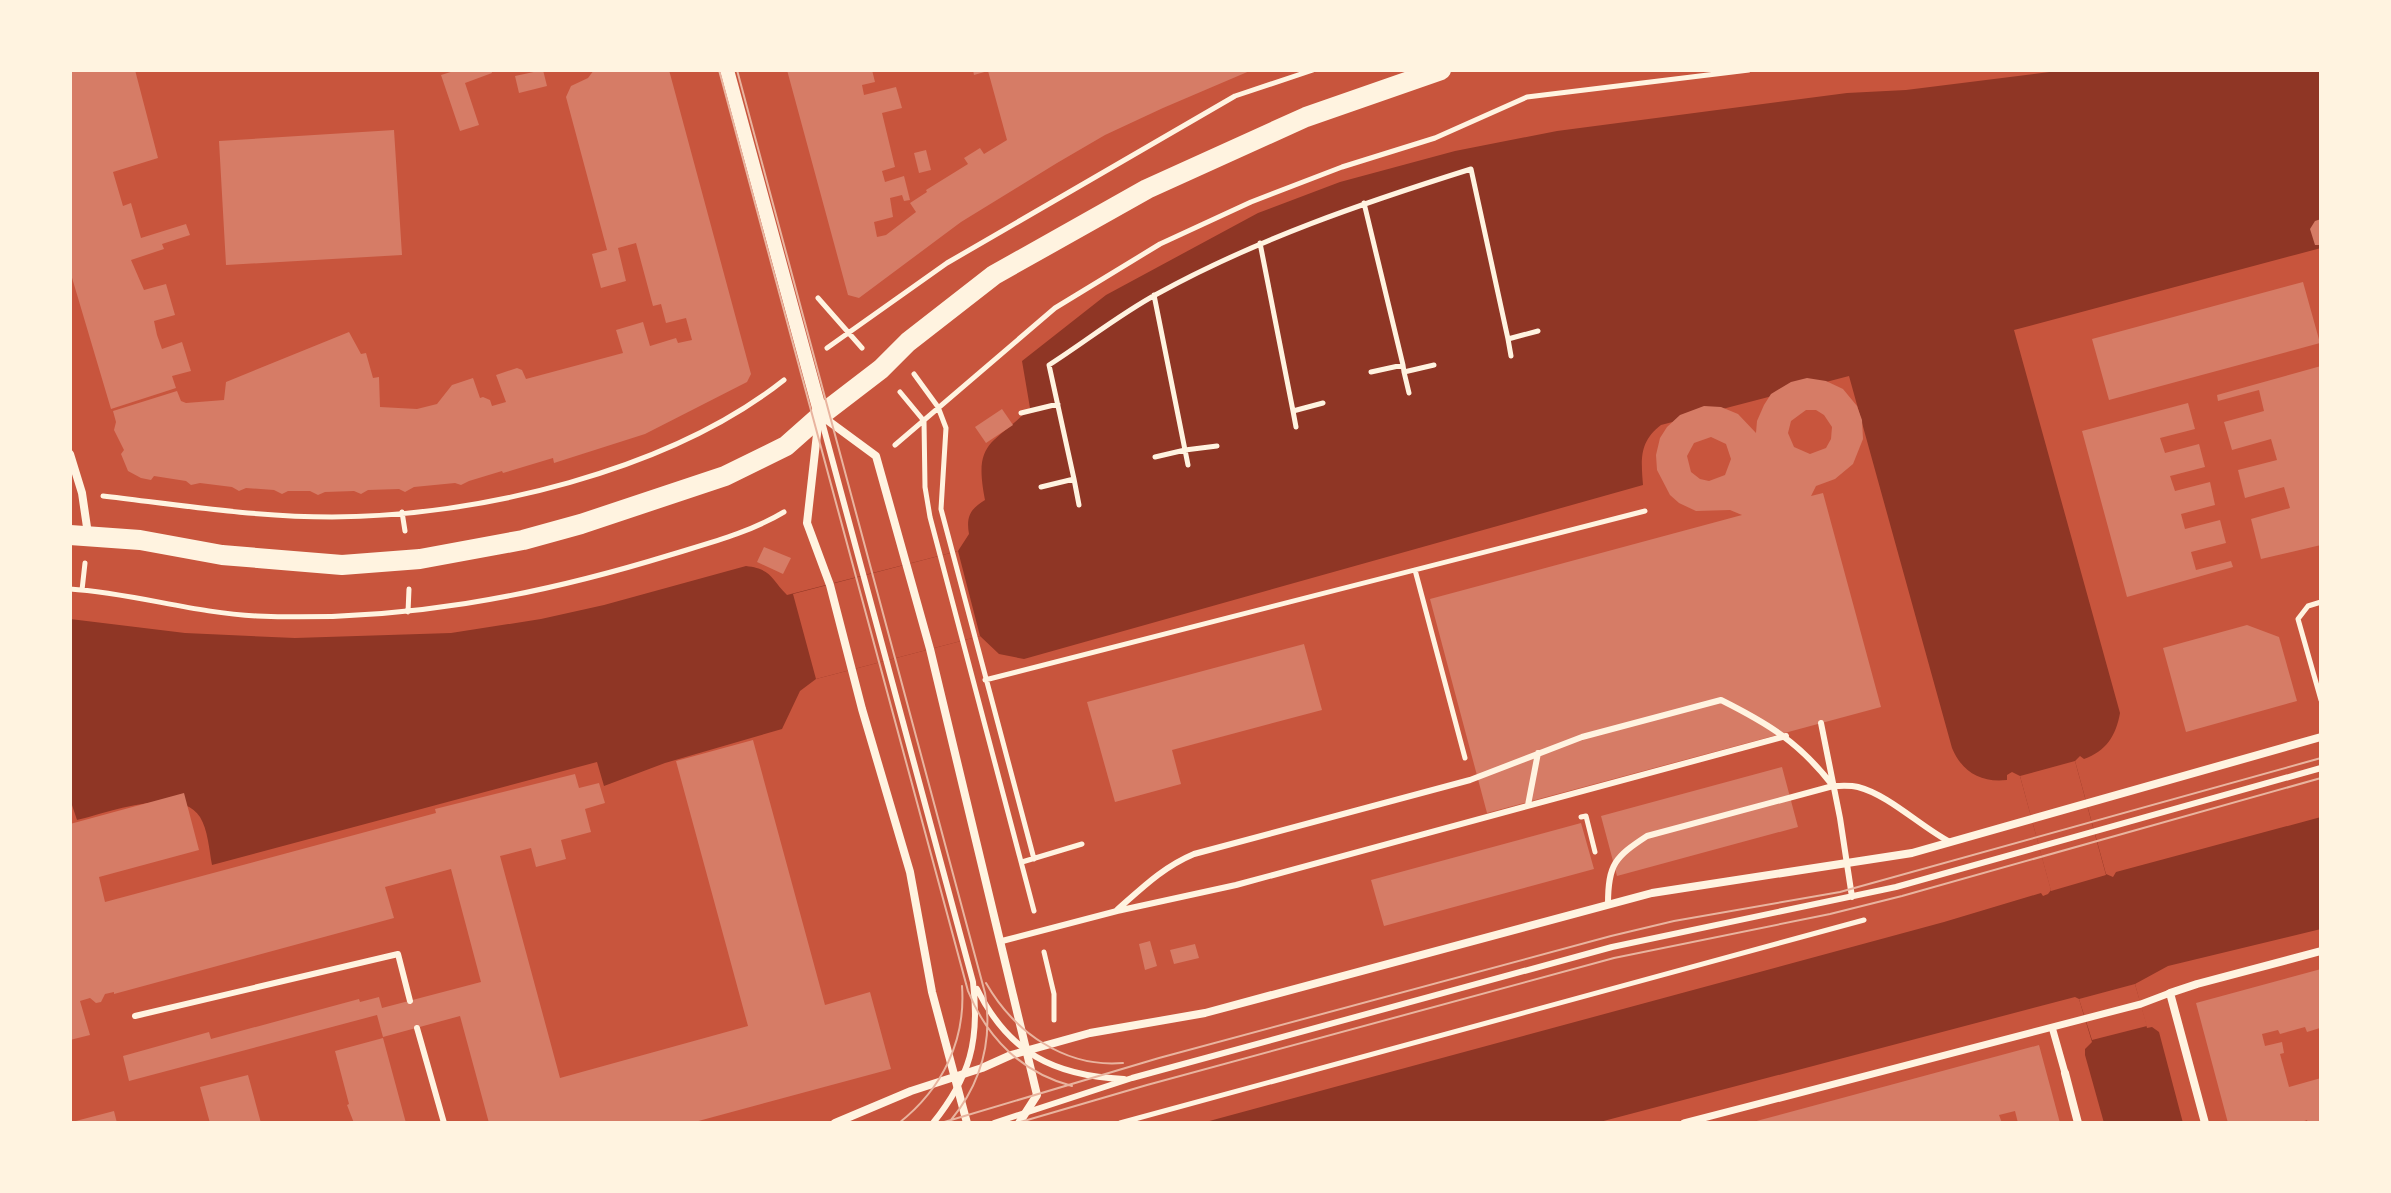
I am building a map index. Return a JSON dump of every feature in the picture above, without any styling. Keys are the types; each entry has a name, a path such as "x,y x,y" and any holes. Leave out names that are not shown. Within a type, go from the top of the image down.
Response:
{"main road":[{"path":"79,535 140,540 222,555 342,565 420,559 476,550 581,524 725,476 786,446 859,387 908,342 994,275 1133,197 1306,117 1441,70"}],"street":[{"path":"727,70 821,415 807,523 830,585 910,872 932,992 967,1123"},
{"path":"821,415 876,456 907,564 1002,941 1037,1095 1019,1123"},
{"path":"70,454 82,493 79,535"},
{"path":"835,1123 911,1091 1090,1033 1205,1013 1652,893 1890,858 2321,737"},
{"path":"1684,1123 2141,1004 2197,984 2321,951"},
{"path":"2170,993 2205,1123"},
{"path":"2052,1027 2078,1123"}],"lane":[{"path":"821,415 973,982 975,1038 966,1073 933,1123"},
{"path":"1117,911 1158,874 1194,854 1470,780 1582,737 1721,700 1770,724 1786,736 1802,749 1833,786"},
{"path":"1821,723 1852,897"},
{"path":"1002,941 1117,911 1196,895 1786,736"},
{"path":"1528,805 1538,753"},
{"path":"994,1123 1132,1078 1612,947 1852,897 2321,768"},
{"path":"1608,904 1610,876 1621,853 1647,836 1833,786 1857,786 1878,796 1950,842"},
{"path":"135,1016 398,954 410,1001"},
{"path":"973,982 1001,1029 1025,1052 1048,1065 1096,1078 1132,1078"},
{"path":"417,1028 444,1123"}],"path":[{"path":"876,456 904,439 1055,308 1160,244 1251,202 1342,167 1435,138 1527,97 1749,70"},
{"path":"1079,505 1049,365 1154,295 1260,243 1364,203 1471,169 1511,356"},
{"path":"1364,203 1409,393"},
{"path":"1260,243 1296,427"},
{"path":"1154,295 1188,465"},
{"path":"1508,339 1538,331"},
{"path":"82,493 264,515 334,517 443,508 504,498 578,480 692,436 756,402 807,363"},
{"path":"1371,372 1403,365"},
{"path":"1404,372 1434,365"},
{"path":"1293,411 1323,403"},
{"path":"1021,413 1058,404"},
{"path":"938,407 946,428 941,509 1034,859"},
{"path":"1155,457 1217,446"},
{"path":"1041,487 1074,479"},
{"path":"985,680 1645,511"},
{"path":"940,555 1054,994 1054,1043"},
{"path":"1415,570 1470,780"},
{"path":"2321,602 2308,606 2298,619 2321,700"},
{"path":"1572,819 1586,816 1608,904"},
{"path":"1022,862 1082,844"},
{"path":"1120,1123 1876,917"}],"shaded area":[{"path":"2065,70 2321,70 2321,248 2014,330 2120,713 2113,736 2104,747 2092,756 2084,759 2080,756 2075,761 2106,874 2113,877 2116,872 2321,817 2321,929 2168,966 2135,984 2147,1028 2152,1027 2159,1032 2183,1123 2104,1123 2085,1055 2085,1049 2092,1042 2079,999 2075,997 1596,1123 1202,1123 2041,893 2043,896 2048,894 2051,890 2020,776 2012,772 2007,775 2007,780 1981,778 1961,764 1952,748 1849,376 1661,425 1645,445 1643,485 1024,659 999,654 980,636 816,679 800,691 782,729 665,763 604,786 597,762 212,865 203,822 190,808 177,803 142,804 77,820 70,799 70,619 185,633 295,638 451,633 541,619 604,605 746,566 766,572 787,595 958,551 969,534 970,514 985,500 982,480 984,454 996,438 1030,408 1022,361 1106,295 1258,213 1340,182 1455,151 1557,131 1847,93 1906,90"}],"pier":[{"path":"958,551 980,636 816,679 793,594"},
{"path":"2075,761 2106,875 2051,891 2020,776"},
{"path":"2135,984 2147,1026 2092,1040 2079,999"}],"building":[{"path":"70,70 135,70 158,158 113,172 123,206 131,203 141,238 186,224 190,235 162,244 164,249 131,260 144,290 166,284 175,315 154,321 157,335 162,349 182,342 191,371 172,376 176,388 111,409 70,271"},
{"path":"457,70 491,70 492,73 465,83 479,125 460,131 441,75"},
{"path":"543,70 547,86 519,93 515,76"},
{"path":"594,70 669,70 751,374 747,382 645,434 554,463 553,458 461,485 414,487 405,492 399,489 368,490 361,494 354,491 318,495 310,491 288,491 282,494 274,490 246,488 239,491 232,487 200,483 191,485 186,481 154,476 151,480 128,471 121,454 124,450 114,430 116,422 113,411 177,391 181,401 186,403 224,400 226,382 349,332 361,354 366,353 373,378 379,377 380,407 417,409 437,404 452,385 473,378 480,398 490,400 492,406 506,402 496,375 517,368 522,370 526,379 623,353 616,330 643,322 650,346 676,338 678,343 692,340 686,318 666,323 661,304 653,306 636,243 618,248 626,281 601,288 592,254 607,250 566,97 571,86 588,78"},
{"path":"787,70 872,70 875,82 862,85 864,95 896,87 902,108 882,113 895,167 882,171 885,182 904,176 910,200 904,201 902,195 890,198 893,217 874,222 877,237 886,235 916,212 910,203 968,164 964,158 980,148 984,154 1007,140 988,71 974,75 973,70 1252,70 1105,135 961,222 859,298 848,295"},
{"path":"394,130 402,255 226,265 219,141"},
{"path":"926,150 931,170 919,173 914,153"},
{"path":"2321,219 2321,245 2315,245 2310,229 2315,221"},
{"path":"2303,282 2320,343 2109,400 2092,339"},
{"path":"2321,366 2321,545 2261,559 2251,519 2290,508 2284,487 2245,498 2238,470 2277,460 2271,439 2232,450 2224,422 2264,411 2259,390 2218,401 2217,395"},
{"path":"1807,378 1826,381 1843,389 1857,406 1862,420 1863,439 1853,464 1835,479 1816,486 1811,496 1823,493 1881,707 1487,813 1430,599 1742,515 1730,510 1696,511 1670,495 1657,470 1660,438 1680,415 1704,406 1721,407 1738,414 1756,433 1757,421 1771,394 1791,382","holes":["1806,410 1816,410 1824,415 1832,427 1826,448 1810,454 1794,447 1788,433 1791,421","1711,437 1726,444 1731,459 1725,475 1709,481 1691,472 1687,456 1694,443"]},
{"path":"2188,403 2195,429 2160,438 2165,453 2199,444 2205,467 2170,476 2175,491 2210,482 2215,505 2181,514 2185,529 2220,520 2226,543 2191,552 2196,570 2231,561 2233,567 2127,597 2082,431"},
{"path":"1002,409 1013,425 986,443 975,427"},
{"path":"764,547 791,558 783,574 757,562"},
{"path":"2247,625 2279,637 2297,701 2186,732 2163,648"},
{"path":"1304,644 1322,710 1172,750 1181,784 1115,802 1087,702"},
{"path":"753,740 825,1005 870,992 891,1069 691,1123 489,1123 460,1016 383,1037 377,1015 129,1081 123,1056 209,1032 211,1039 359,999 360,1002 379,997 382,1008 481,982 451,869 385,887 394,918 105,994 101,1002 96,1003 90,998 80,1001 90,1035 70,1040 70,824 184,793 199,850 99,877 105,902 436,813 435,809 575,774 579,788 599,783 605,803 585,809 591,832 561,840 566,859 536,867 531,848 500,856 560,1078 748,1026 676,761"},
{"path":"1782,767 1798,827 1617,876 1601,816"},
{"path":"1581,823 1594,869 1384,926 1371,880"},
{"path":"1150,941 1157,966 1145,970 1139,944"},
{"path":"1195,944 1199,958 1174,964 1170,950"},
{"path":"2321,969 2320,1028 2307,1032 2305,1027 2280,1034 2278,1030 2262,1034 2265,1046 2282,1042 2284,1053 2280,1054 2289,1087 2321,1078 2321,1123 2308,1123 2307,1120 2299,1123 2228,1123 2196,1003"},
{"path":"383,1038 406,1123 354,1123 335,1051"},
{"path":"2039,1045 2060,1123 2018,1123 2015,1111 1999,1115 2002,1123 1749,1123"},
{"path":"248,1075 261,1123 210,1123 200,1087"},
{"path":"114,1111 117,1123 72,1123 72,1122"}],"tram line":[{"path":"719,70 968,991 985,1024 1008,1051 1037,1072 1072,1086"},
{"path":"737,70 985,993 987,1028 983,1060 971,1091 951,1120"},
{"path":"941,1123 1159,1058 1611,936 1674,921 1840,892 2321,758"},
{"path":"1017,1123 1614,958 1830,914 1902,896 2321,778"},
{"path":"986,983 1011,1017 1043,1043 1081,1060 1123,1063"},
{"path":"899,1123 928,1095 948,1062 960,1026 962,986"}]}
